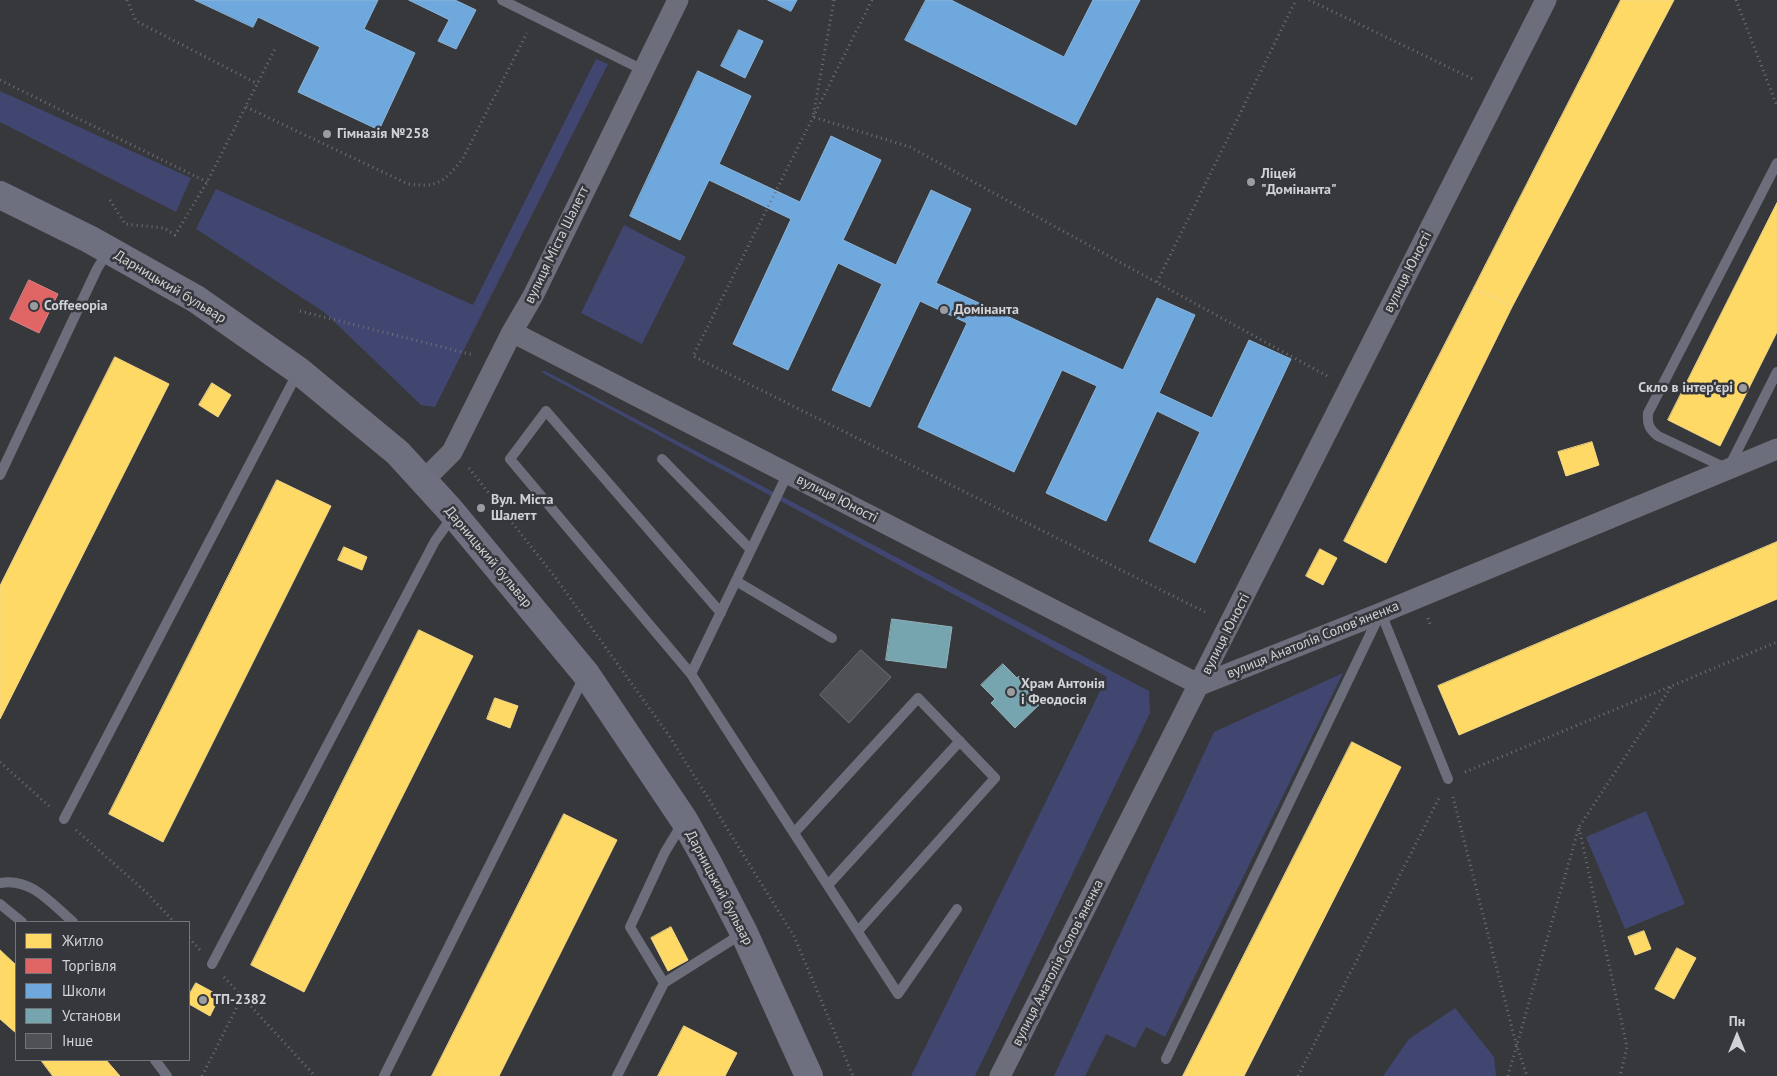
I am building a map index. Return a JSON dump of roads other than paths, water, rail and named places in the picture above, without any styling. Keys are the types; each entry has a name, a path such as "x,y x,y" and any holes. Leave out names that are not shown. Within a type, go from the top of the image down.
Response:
{"street":[{"name":"вулиця Міста Шалетт","path":"423,481 452,452 512,332 533,296 678,0"},
{"name":"вулиця Юності","path":"512,332 1200,685 1546,0"},
{"name":"Дарницький бульвар","path":"0,195 89,239 196,299 299,371 398,453 454,516 586,674 684,820 744,933 809,1076"},
{"name":"вулиця Анатолія Соловʼяненка","path":"1000,1076 1200,685 1381,613 1777,449"}],"lane":[{"path":"502,0 643,70"},
{"path":"1777,163 1648,413 1647,422 1650,430 1658,436 1728,469 1777,372"},
{"path":"0,475 97,269 108,251"},
{"path":"64,819 299,371"},
{"path":"721,613 546,411 510,459 692,674 898,994 957,909"},
{"path":"662,459 751,550"},
{"path":"692,674 788,474"},
{"path":"212,964 435,541 454,516"},
{"path":"736,581 832,638"},
{"path":"1381,613 1448,779"},
{"path":"1166,1059 1381,613"},
{"path":"384,1076 586,674"},
{"path":"794,833 918,698 995,778 858,931"},
{"path":"828,885 960,741"},
{"path":"664,983 630,927 665,852 684,820"},
{"path":"0,884 15,882 35,889 71,921"},
{"path":"0,904 21,921"},
{"path":"617,1076 664,983 744,933"},
{"path":"157,1061 167,1076"}],"place":[{"name":"Гімназія №258","path":"327,134"},
{"name":"Ліцей \"Домінанта\"","path":"1251,182"},
{"name":"Coffeeopia","path":"34,306"},
{"name":"Домінанта","path":"944,310"},
{"name":"Скло в інтер'єрі","path":"1743,388"},
{"name":"Вул. Міста Шалетт","path":"481,508"},
{"name":"Храм Антонія і Феодосія","path":"1011,692"},
{"name":"ТП-2382","path":"203,1000"}]}
